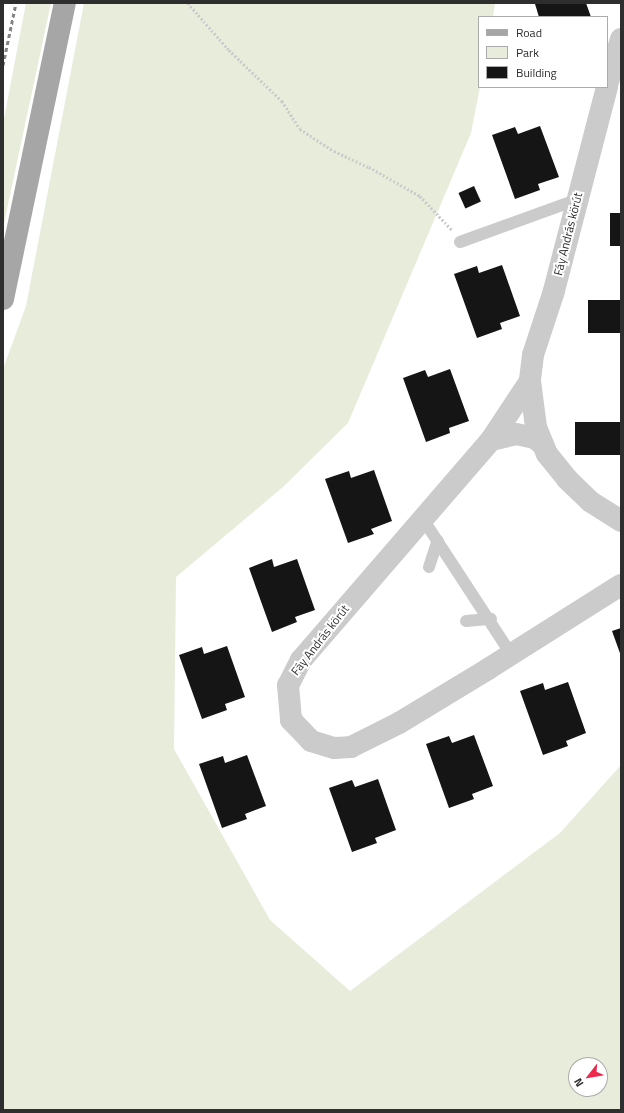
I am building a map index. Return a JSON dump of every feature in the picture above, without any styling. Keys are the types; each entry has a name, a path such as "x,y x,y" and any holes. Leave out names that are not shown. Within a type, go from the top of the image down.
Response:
{"main road":[{"path":"3,299 65,3"}],"street":[{"name":"Fáy András körút","path":"608,83 621,39"},
{"name":"Fáy András körút","path":"606,88 576,200 554,291 533,355 530,381 536,428 543,445 567,479 590,502 621,521"},
{"name":"Fáy András körút","path":"530,381 492,440 301,660 288,685 291,720 311,741 334,748 351,747 399,723 621,585"},
{"path":"492,440 516,434 535,438 543,445"}],"lane":[{"path":"460,242 576,200"},
{"path":"424,519 490,619 511,654"},
{"path":"430,567 438,540"},
{"path":"466,621 490,619"}],"path":[{"path":"188,3 229,50 282,101 300,128 334,151 369,167 420,196 442,218 460,242"}],"green space":[{"path":"26,3 51,3 3,228 3,124"},
{"path":"84,3 495,3 493,16 478,16 478,88 480,88 471,133 348,423 283,487 176,577 174,749 270,920 350,991 560,833 621,765 621,1110 3,1110 3,369 26,306"}],"building":[{"path":"586,3 591,16 539,16 535,4"},
{"path":"540,126 559,177 538,184 540,190 515,199 492,135 515,127 518,134"},
{"path":"474,186 481,202 465,208 458,193"},
{"path":"610,213 621,213 621,246 610,246"},
{"path":"502,265 520,316 500,323 502,329 477,338 454,274 477,266 479,273"},
{"path":"588,300 621,300 621,333 588,333"},
{"path":"450,369 469,421 449,428 450,433 426,442 403,378 425,370 428,377"},
{"path":"575,422 621,422 621,455 575,455"},
{"path":"374,470 392,521 371,529 374,534 348,543 325,479 349,471 351,478"},
{"path":"272,559 274,567 297,559 315,610 295,617 297,622 272,632 249,568"},
{"path":"621,628 621,656 612,631"},
{"path":"227,646 245,697 225,704 227,710 202,719 179,655 202,647 204,654"},
{"path":"568,682 586,733 566,741 568,746 543,755 520,691 543,683 545,690"},
{"path":"474,735 493,786 472,794 474,799 449,808 426,744 449,736 452,743"},
{"path":"247,755 266,806 245,814 247,819 222,828 199,764 223,756 225,763"},
{"path":"378,779 396,830 375,838 377,843 352,852 329,788 352,780 355,787"}],"railway":[{"path":"3,65 16,3"}]}
